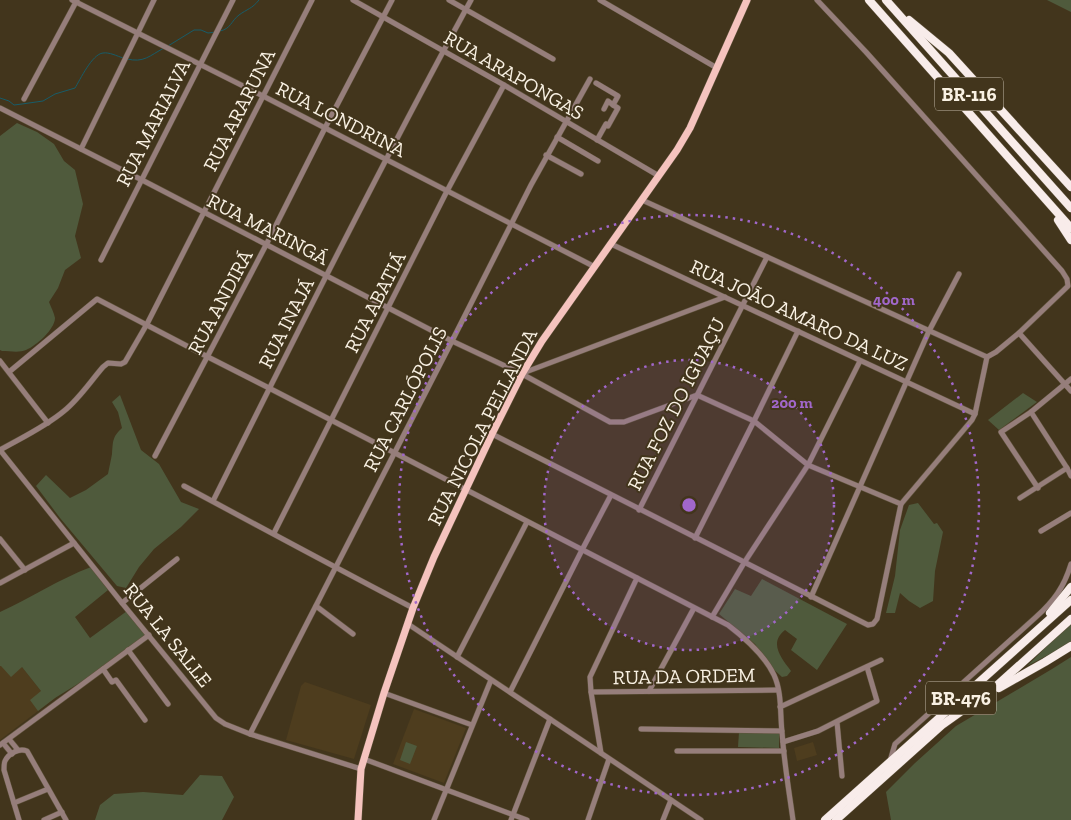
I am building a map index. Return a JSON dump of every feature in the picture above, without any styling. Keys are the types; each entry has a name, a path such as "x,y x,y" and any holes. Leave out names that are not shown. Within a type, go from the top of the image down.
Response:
{"highway":[{"name":"BR-116","path":"869,0 1071,228"},
{"name":"BR-116","path":"887,1 1071,208"},
{"path":"887,1 949,53 1071,187"},
{"path":"1047,201 1071,240"},
{"path":"1036,632 1071,588"},
{"name":"BR-476","path":"825,820 1071,600"},
{"path":"976,701 1003,680 1071,619"},
{"path":"976,701 1071,646"},
{"name":"BR-476","path":"836,820 942,724 976,701"}],"main road":[{"name":"RUA NICOLA PELLANDA","path":"358,820 361,769 413,608 434,557 492,434 522,374 546,335 685,138 747,0"}],"street":[{"path":"81,149 154,0"},
{"name":"RUA MARIALVA","path":"101,260 233,0"},
{"name":"RUA ARARUNA","path":"48,423 64,412 108,363 121,364 126,362 312,0"},
{"name":"RUA ARAPONGAS","path":"353,0 504,85 659,176"},
{"name":"RUA ANDIRÁ","path":"156,456 266,245 324,128 392,0"},
{"path":"449,0 553,59"},
{"name":"RUA INAJÁ","path":"213,501 386,159 470,0"},
{"path":"600,0 718,68"},
{"path":"492,434 810,597 868,625 873,624 877,620 901,504 975,414 987,357 1019,333 1068,286 1067,279 1062,271 817,0"},
{"path":"24,99 76,1"},
{"name":"RUA LONDRINA","path":"76,1 595,267"},
{"name":"RUA CARLÓPOLIS","path":"250,734 510,224 546,155 590,79"},
{"path":"596,83 618,96 614,104"},
{"name":"RUA ABATIÁ","path":"274,533 447,191 504,85"},
{"path":"597,140 606,124 608,126 618,108 608,101 604,109"},
{"name":"RUA MARINGÁ","path":"0,108 452,341 522,374 610,422 624,422 698,395"},
{"path":"557,137 598,161"},
{"path":"546,155 581,174"},
{"path":"642,200 987,357"},
{"name":"RUA JOÃO AMARO DA LUZ","path":"611,244 975,414"},
{"name":"RUA FOZ DO IGUAÇU","path":"639,510 767,258"},
{"path":"810,597 929,331 959,274"},
{"path":"522,374 725,297"},
{"path":"9,372 97,299 728,625 744,637 770,667 775,677 793,820"},
{"path":"695,538 798,331"},
{"path":"1019,333 1071,391"},
{"path":"0,361 48,423 0,450"},
{"path":"712,617 744,563 808,465 860,361"},
{"path":"1038,488 1001,432 1031,412 1071,379"},
{"path":"698,395 754,421 808,465 901,504"},
{"path":"1031,412 1071,476"},
{"name":"RUA LA SALLE","path":"0,450 216,718 225,724 250,734 361,769"},
{"path":"1020,498 1067,468"},
{"path":"184,486 413,608"},
{"path":"510,692 611,496"},
{"path":"1040,531 1071,513"},
{"path":"457,657 527,522"},
{"path":"0,539 25,570"},
{"path":"0,583 74,542"},
{"path":"122,603 177,559"},
{"path":"890,763 895,744 1053,600 1066,581 1071,564"},
{"path":"601,753 590,677 636,578"},
{"path":"316,606 353,634"},
{"path":"649,691 694,608"},
{"path":"408,624 701,820"},
{"path":"12,754 2,744 149,635"},
{"path":"128,650 168,704"},
{"path":"780,707 881,660"},
{"path":"783,742 818,732 877,701 867,667"},
{"path":"103,669 112,682 116,680 144,720"},
{"path":"434,820 491,680"},
{"name":"RUA DA ORDEM","path":"591,692 778,690"},
{"path":"384,693 472,725"},
{"path":"512,817 550,719"},
{"path":"837,722 842,776"},
{"path":"641,729 782,731"},
{"path":"9,739 18,750"},
{"path":"19,820 4,770 5,761 12,754 22,749 27,751 66,820"},
{"path":"677,751 784,751"},
{"path":"364,758 446,789 512,817 527,820"},
{"path":"588,820 610,759"},
{"path":"14,803 48,789"},
{"path":"664,820 671,800"},
{"path":"44,820 62,812"}],"shaded area":[{"path":"0,666 22,667 41,691 55,698 0,740"},
{"path":"305,682 371,705 354,759 286,740 301,686"},
{"path":"414,709 466,728 444,783 393,764"},
{"path":"813,742 817,755 797,761 794,748"}],"green space":[{"path":"1047,0 1071,0 1071,12"},
{"path":"17,123 37,132 54,144 64,161 75,170 83,204 75,236 81,258 65,270 58,288 49,302 55,316 52,327 35,345 23,351 14,352 0,350 0,136"},
{"path":"1023,393 1037,402 999,430 988,420"},
{"path":"120,395 141,450 159,464 181,502 199,509 154,549 139,567 126,588 117,586 36,486 46,475 70,498 86,490 108,474 114,440 116,434 122,428 118,412 112,402"},
{"path":"918,503 934,524 937,523 943,532 935,571 933,601 920,608 900,593 895,613 886,613 895,576 900,530 909,505"},
{"path":"91,567 108,590 75,617 90,638 127,611 145,635 38,711 30,700 41,691 22,667 11,677 0,666 0,612"},
{"path":"762,579 847,624 817,670 791,650 797,639 785,630 780,635 777,646 778,651 791,671 787,676 782,677 771,667 755,644 719,614 735,589 751,596"},
{"path":"1071,624 1071,641 1027,666 1053,640"},
{"path":"1071,657 1071,820 891,820 886,792 915,763 956,726"},
{"path":"739,732 779,733 779,748 738,747"},
{"path":"406,742 417,746 410,764 400,760"},
{"path":"200,775 222,776 234,797 222,820 95,820 100,805 114,794 143,792 183,795"}],"waterway":[{"path":"220,31 259,0"},
{"path":"168,46 194,30 208,33 216,32"},
{"path":"127,59 142,59 164,48"},
{"path":"0,98 14,105 43,101 55,94 75,88 91,62 99,54 108,53 123,58"}]}
